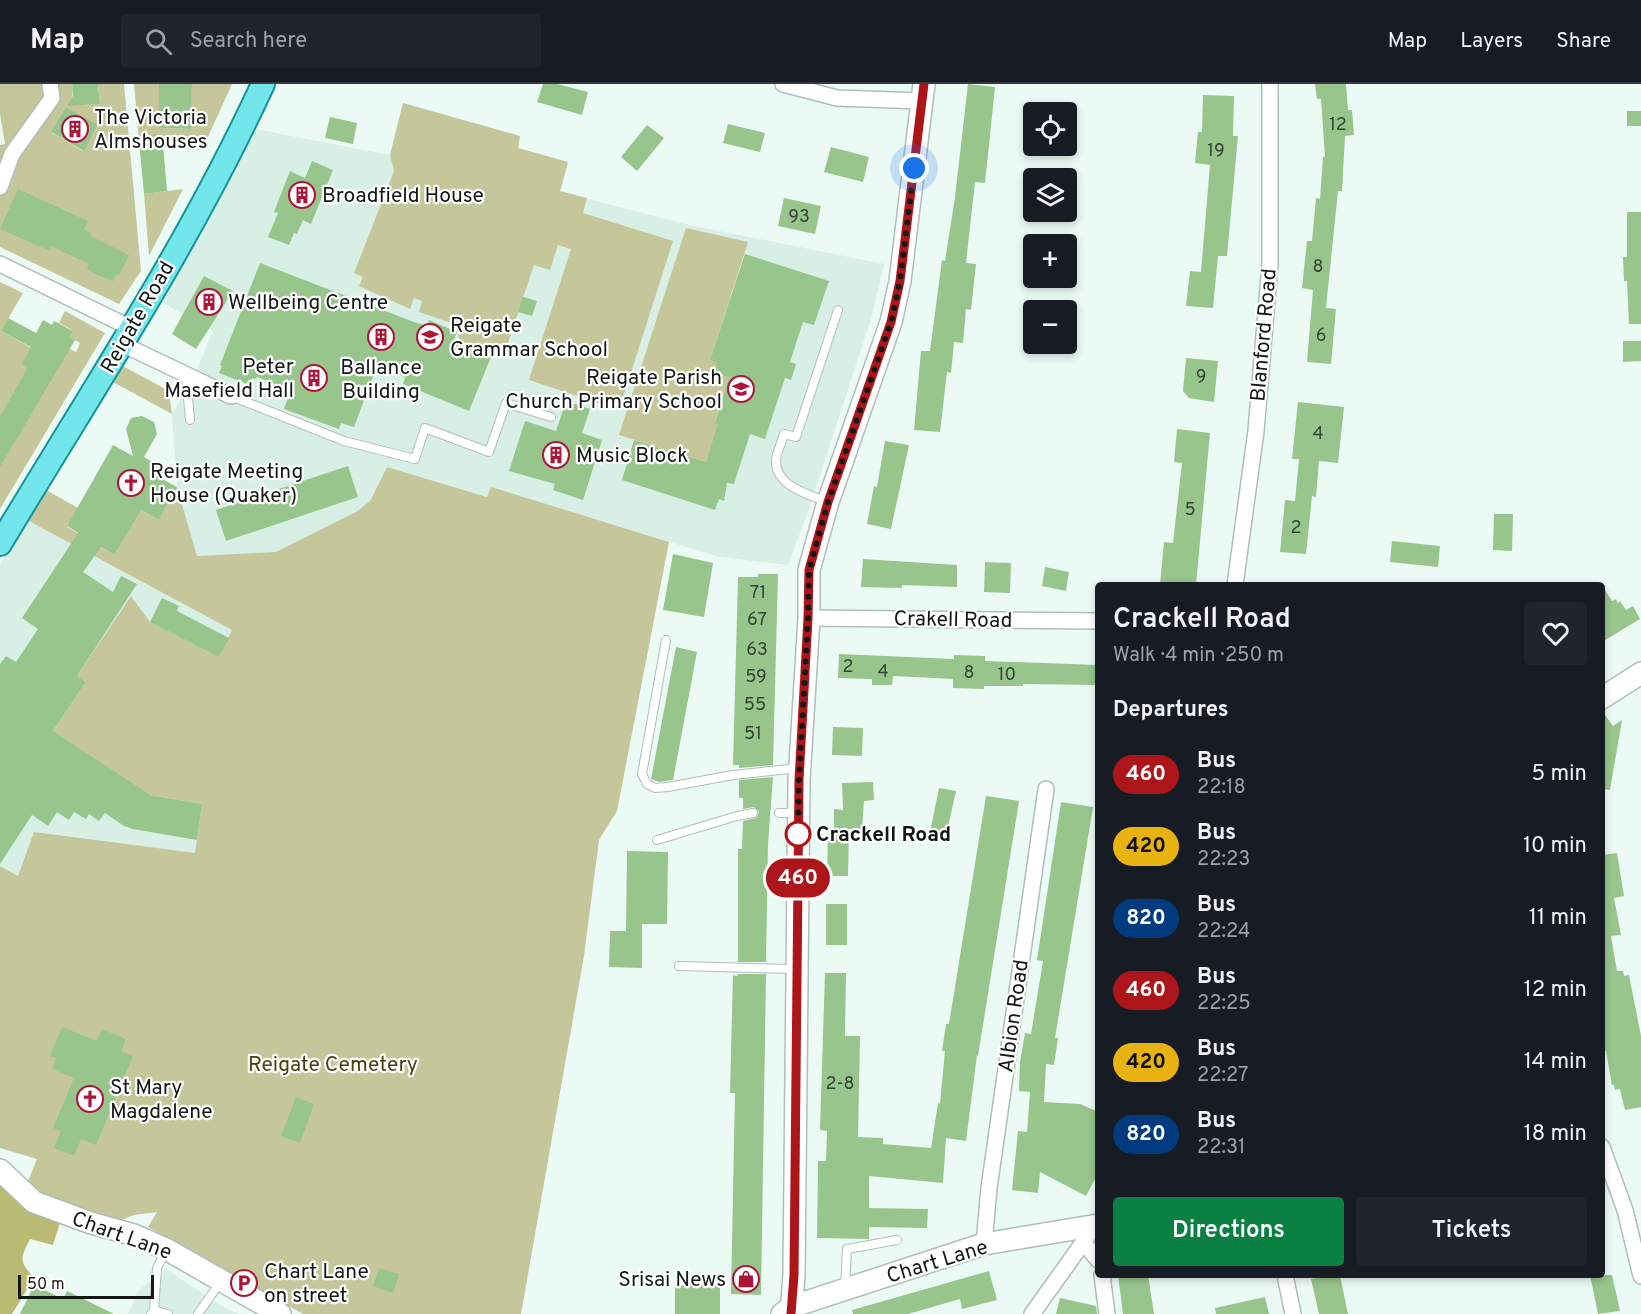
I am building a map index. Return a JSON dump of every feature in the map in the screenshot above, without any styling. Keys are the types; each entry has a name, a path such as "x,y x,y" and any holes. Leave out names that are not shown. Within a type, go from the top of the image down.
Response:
{"main road":[{"name":"Reigate Road","path":"0,544 127,336 208,191 263,84"},
{"path":"788,1312 794,1275 797,969 788,813 800,768 809,570 828,502 891,322 900,281 923,92"},
{"path":"1605,696 1641,673"},
{"name":"Chart Lane","path":"0,1170 34,1202 91,1223 134,1235 166,1249 280,1314"},
{"name":"Chart Lane","path":"788,1312 845,1290 984,1244 1093,1228"}],"street":[{"path":"0,187 12,154 52,98 50,84"},
{"path":"783,84 837,98 923,92"},
{"name":"Blanford Road","path":"1235,582 1256,431 1270,264 1270,84"},
{"path":"0,264 127,336 186,375 231,396"},
{"name":"Crakell Road","path":"808,618 1095,621"},
{"name":"Albion Road","path":"984,1244 989,1188 1046,789"},
{"path":"1605,1155 1639,1254 1641,1276"},
{"path":"1032,1314 1093,1228"},
{"path":"1102,1278 1107,1314"},
{"path":"1286,1278 1293,1314"}],"lane":[{"path":"828,502 800,491 781,478 776,462 784,434 795,437 838,310"},
{"path":"186,375 190,420"},
{"path":"231,396 344,441 415,459 425,429 489,452 506,403 551,417"},
{"path":"666,639 642,774 647,784 655,788 668,787 733,775 800,768"},
{"path":"657,840 753,813"},
{"path":"680,966 797,969"},
{"path":"845,1290 847,1249 897,1240"},
{"path":"166,1249 157,1268 153,1312 168,1314"},
{"path":"198,1314 222,1280"}],"shaded area":[{"name":"Reigate Grammar School","path":"403,103 520,136 518,148 568,162 561,192 685,224 884,264 871,319 808,512 788,565 720,557 491,487 488,497 387,467 370,501 356,512 276,552 197,556 177,487 172,414 193,379 213,331 163,303 250,128 390,155"},
{"path":"27,520 245,637 231,859 0,946 0,565"},
{"path":"0,1179 61,1219 53,1245 30,1239 24,1251 23,1260 34,1278 12,1314 0,1314"},
{"path":"166,1269 220,1305 239,1314 128,1314 138,1291"}],"green space":[{"path":"0,84 72,84 73,105 100,104 98,84 124,84 141,271 119,304 0,247 0,145 5,144 0,114","holes":["66,107 98,126 83,151 52,133"]},
{"path":"134,84 159,84 159,128 190,129 192,84 232,84 202,150 163,148 145,135 145,140 139,141"},
{"path":"403,103 520,136 518,148 568,162 560,191 587,198 583,213 673,241 619,410 529,380 571,249 558,245 550,270 534,265 506,349 495,346 491,357 461,345 458,335 460,326 419,312 422,301 414,298 410,309 359,286 363,277 354,273 394,171 390,155"},
{"path":"183,189 149,256 144,194"},
{"path":"686,228 748,242 710,360 717,363 729,377 715,422 734,429 711,448 706,462 619,435"},
{"path":"0,282 23,293 1,331 37,351 68,348 76,352 80,343 69,337 72,330 59,323 65,311 105,333 0,509"},
{"path":"121,365 169,391 172,414 111,381"},
{"name":"Reigate Cemetery","path":"387,467 487,497 491,487 669,542 617,811 599,840 584,956 521,1314 303,1314 148,1227 157,1212 134,1215 114,1223 63,1209 26,1186 37,1159 0,1148 0,866 18,876 34,832 195,853 202,804 150,795 36,757 86,682 77,676 131,596 150,622 219,657 232,630 27,520 46,490 78,508 67,527 114,555 124,501 159,520 177,487 197,556 276,552 356,512 370,501"}],"building":[{"name":"The Victoria Almshouses","path":"72,84 98,84 100,104 67,106 73,96"},
{"path":"159,84 192,84 191,129 159,128"},
{"path":"543,84 557,84 588,92 582,115 537,102"},
{"path":"968,84 995,87 985,183 975,182 966,263 976,264 971,310 966,309 963,343 954,342 951,373 947,372 940,432 914,430 921,351 930,351 942,260 945,261 955,197"},
{"path":"1315,84 1346,84 1348,110 1352,110 1354,135 1345,136 1342,191 1338,191 1326,308 1336,309 1331,364 1307,362 1313,290 1302,288 1307,241 1312,241 1316,198 1320,199 1323,157 1325,157 1321,99 1317,99"},
{"path":"1203,95 1234,96 1233,136 1238,136 1227,256 1218,256 1213,308 1186,306 1190,271 1201,272 1210,165 1195,163 1198,132 1202,132"},
{"name":"The Victoria Almshouses","path":"66,107 98,125 84,151 51,132"},
{"path":"1627,111 1641,111 1641,126 1627,126"},
{"path":"330,117 357,123 353,144 325,138"},
{"path":"728,124 765,133 760,152 723,143"},
{"path":"647,125 664,138 637,171 621,157"},
{"path":"162,134 167,191 144,194 139,141 145,140 145,135"},
{"path":"831,147 869,157 863,182 824,172"},
{"name":"Broadfield House","path":"312,161 333,170 311,224 303,220 289,245 268,237 278,213 274,212 290,171 305,178"},
{"path":"18,189 88,221 84,230 91,233 90,236 129,255 119,276 116,274 113,281 100,276 87,269 89,264 51,246 50,251 0,229"},
{"path":"784,198 821,206 815,234 778,226"},
{"path":"1627,212 1641,212 1641,324 1629,324 1627,281 1624,281 1623,257 1627,257"},
{"path":"745,254 829,281 814,325 803,322 790,362 796,364 791,380 785,378 765,439 750,434 734,484 727,483 724,501 719,499 715,510 622,480 634,440 706,462 729,377 714,372 717,363 710,360"},
{"path":"260,263 414,322 427,326 429,320 457,332 453,342 491,357 469,411 403,384 405,377 377,366 354,427 341,423 339,429 284,409 291,390 257,377 253,378 250,385 219,373 222,366 220,365"},
{"name":"Wellbeing Centre","path":"204,276 233,291 196,349 172,334"},
{"path":"523,297 537,301 532,316 518,312"},
{"path":"8,318 36,333 43,320 52,325 54,321 73,331 69,337 75,340 0,467 0,417 28,367 22,364 31,347 1,331"},
{"path":"1623,341 1641,341 1641,361 1623,362"},
{"path":"1186,358 1218,361 1214,402 1189,398 1183,391"},
{"name":"Music Block","path":"566,401 590,409 582,433 602,440 583,500 553,490 555,484 509,471 525,421 556,431"},
{"path":"1298,402 1344,407 1338,463 1319,461 1316,497 1312,496 1306,554 1280,552 1285,500 1295,501 1299,459 1292,459"},
{"path":"142,416 154,422 157,434 144,457 166,470 162,479 177,487 159,520 141,510 114,555 101,547 83,572 113,592 121,576 137,584 77,676 86,682 53,731 150,795 202,804 197,840 133,829 124,826 105,813 99,821 89,814 86,819 74,812 69,820 57,812 48,826 32,815 0,864 0,664 6,656 16,662 38,629 22,618 78,533 67,526 113,445 133,456 126,429 131,418"},
{"path":"1177,429 1210,433 1196,582 1160,582 1164,542 1173,543 1182,463 1174,462"},
{"path":"885,441 909,445 891,529 867,524 874,486 877,487"},
{"path":"348,466 358,497 226,541 216,510"},
{"path":"1494,514 1513,514 1512,551 1493,550"},
{"path":"1392,541 1440,546 1438,567 1390,562"},
{"path":"673,554 713,563 704,617 663,610"},
{"path":"863,559 957,565 957,587 902,585 902,588 861,587"},
{"path":"985,562 1011,563 1010,593 984,592"},
{"path":"1045,567 1069,572 1066,591 1042,586"},
{"path":"758,574 778,574 773,765 739,768 739,765 733,765 738,577 758,577"},
{"path":"1605,590 1612,601 1616,599 1618,603 1620,601 1626,610 1633,606 1640,619 1605,640"},
{"path":"162,598 179,606 177,611 229,638 219,657 150,622"},
{"path":"676,647 697,652 673,780 659,782 651,779"},
{"path":"839,654 954,659 954,655 985,656 985,661 1095,665 1095,685 1023,684 1023,686 984,686 984,689 953,688 953,679 893,676 892,685 872,685 872,679 838,678"},
{"path":"1605,715 1613,726 1622,720 1610,790 1605,789"},
{"path":"833,727 863,728 862,756 832,755"},
{"path":"773,777 768,844 766,962 738,962 738,849 742,849 743,821 756,818 759,812 754,807 743,809 743,798 739,798 739,780"},
{"path":"873,782 874,800 864,801 862,829 849,829 848,876 827,876 828,834 834,834 834,809 843,810 842,783"},
{"path":"939,788 956,791 946,836 930,832"},
{"path":"986,796 1019,801 977,1055 966,1141 946,1138 943,1183 869,1176 869,1208 928,1209 927,1228 869,1227 869,1239 817,1238 818,1161 826,1161 827,1131 820,1130 825,973 846,973 845,1036 860,1036 858,1137 883,1138 883,1144 931,1148 938,1103 940,1104 945,1051 942,1051 946,1024 949,1024"},
{"path":"1061,802 1093,807 1055,1038 1058,1038 1054,1065 1046,1064 1044,1102 1080,1104 1095,1111 1095,1179 1086,1196 1040,1172 1038,1193 1012,1190 1018,1131 1027,1132 1030,1092 1019,1091 1020,1062 1025,1033 1031,1034 1043,961 1037,960"},
{"path":"627,851 668,852 667,924 642,924 642,968 609,967 610,931 626,931"},
{"path":"1617,853 1624,896 1614,898 1621,935 1611,936 1617,971 1623,971 1624,976 1629,975 1641,1036 1641,1107 1625,1110 1620,1089 1615,1090 1612,1085 1605,1051 1605,855"},
{"path":"826,904 847,904 847,945 826,945"},
{"path":"766,974 761,1295 731,1294 735,1093 730,1093 733,975"},
{"name":"St Mary Magdalene","path":"62,1027 97,1041 102,1029 126,1039 121,1051 133,1056 96,1145 81,1139 74,1156 54,1148 61,1131 53,1128 74,1078 52,1069 56,1058 50,1056"},
{"path":"296,1097 314,1104 300,1143 281,1136"},
{"path":"379,1268 399,1274 393,1293 373,1286"},
{"path":"989,1271 997,1300 962,1309 960,1299 908,1314 853,1314 852,1310"},
{"path":"1605,1275 1612,1275 1620,1311 1598,1314 1591,1278 1605,1278"},
{"path":"1118,1278 1148,1278 1154,1314 1123,1314"},
{"path":"1341,1278 1348,1314 1319,1314 1311,1279"},
{"path":"34,1285 63,1299 67,1291 114,1314 20,1314"},
{"path":"675,1285 720,1285 720,1314 675,1314"},
{"path":"1265,1297 1269,1314 1216,1314 1215,1308"},
{"path":"1060,1298 1096,1306 1097,1314 1056,1314"}],"bus line":[{"name":"460","path":"791,1314 794,1275 799,780 809,570 828,502 891,322 900,281 924,84"}],"place":[{"name":"The Victoria Almshouses","path":"75,129"},
{"name":"Broadfield House","path":"302,195"},
{"name":"Wellbeing Centre","path":"209,302"},
{"name":"Ballance Building","path":"381,337"},
{"name":"Reigate Grammar School","path":"430,337"},
{"name":"Peter Masefield Hall","path":"314,378"},
{"name":"Reigate Parish Church Primary School","path":"741,389"},
{"name":"Music Block","path":"556,455"},
{"name":"Reigate Meeting House (Quaker)","path":"131,483"},
{"name":"Crackell Road","path":"798,834"},
{"name":"St Mary Magdalene","path":"90,1099"},
{"name":"Srisai News","path":"746,1279"},
{"name":"Chart Lane on street","path":"244,1283"}],"route":[{"path":"798,834 809,570 828,502 891,322 900,281 914,168"}]}
